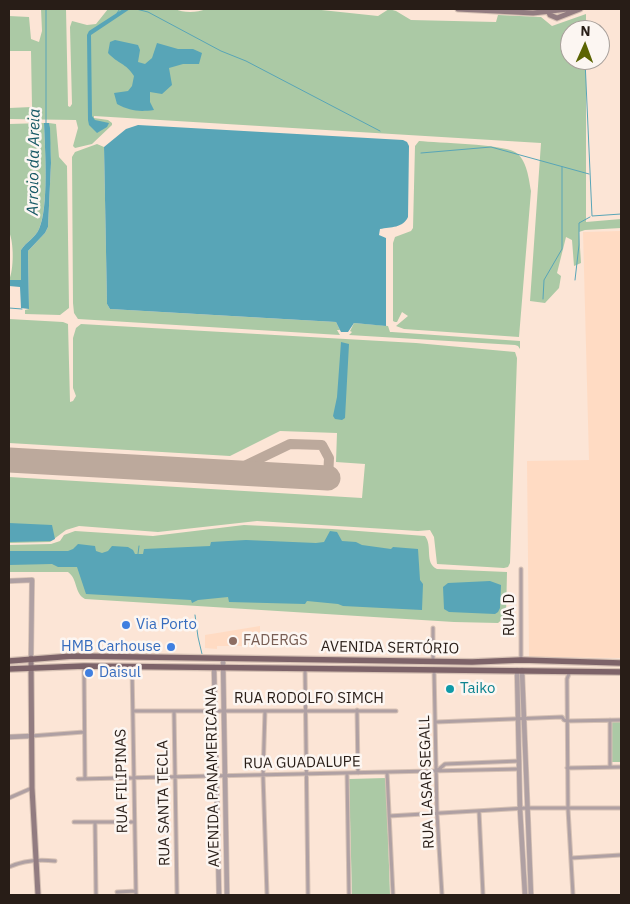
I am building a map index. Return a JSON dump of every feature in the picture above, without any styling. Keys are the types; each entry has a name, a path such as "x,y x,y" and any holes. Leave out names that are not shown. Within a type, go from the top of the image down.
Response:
{"main road":[{"path":"458,9 533,13 568,9"},
{"path":"548,10 556,18 580,9"},
{"name":"AVENIDA SERTÓRIO","path":"9,661 31,658 84,656 433,661 521,660 621,663"},
{"path":"31,658 32,788 38,895"},
{"path":"520,670 523,663 546,661"},
{"name":"AVENIDA SERTÓRIO","path":"9,669 132,666 621,672"}],"street":[{"name":"RUA D","path":"520,569 521,660"},
{"path":"9,580 32,580 31,658"},
{"path":"433,628 433,661"},
{"name":"AVENIDA PANAMERICANA","path":"223,659 227,895"},
{"path":"84,666 85,779"},
{"name":"RUA FILIPINAS","path":"132,666 136,893"},
{"name":"AVENIDA PANAMERICANA","path":"214,667 219,895"},
{"path":"305,668 308,895"},
{"name":"RUA LASAR SEGALL","path":"434,669 437,814 442,895"},
{"path":"520,670 531,895"},
{"path":"570,671 567,679 567,768 573,895"},
{"path":"357,710 358,773"},
{"name":"RUA RODOLFO SIMCH","path":"133,711 396,711"},
{"name":"RUA SANTA TECLA","path":"174,711 176,895"},
{"path":"265,711 263,775 267,895"},
{"path":"436,722 562,717 567,721 621,720"},
{"path":"521,718 519,769 525,895"},
{"path":"610,720 610,767"},
{"path":"9,737 84,732"},
{"path":"436,772 444,764 519,760"},
{"path":"476,763 477,770"},
{"path":"567,768 621,766"},
{"name":"RUA GUADALUPE","path":"78,779 519,769"},
{"path":"388,772 393,895"},
{"path":"347,773 350,895"},
{"path":"9,798 32,788"},
{"path":"520,789 526,789"},
{"path":"389,816 527,808 621,808"},
{"path":"479,811 483,895"},
{"path":"74,822 134,822"},
{"path":"95,822 96,895"},
{"path":"572,858 621,855"},
{"path":"9,867 36,859 55,861"},
{"path":"523,864 530,863"},
{"path":"115,894 136,893"}],"shaded area":[{"path":"621,231 621,658 529,657 527,461 589,460 583,232"},
{"name":"FADERGS","path":"260,626 260,646 217,646 217,649 205,648 205,635"}],"green space":[{"path":"41,9 66,9 68,106 70,107 72,104 70,27 72,21 87,25 96,24 108,9 175,9 190,12 206,9 312,9 378,16 389,9 411,20 496,22 498,15 541,17 552,26 560,23 560,70 586,70 586,222 621,219 621,228 579,232 581,263 574,266 572,240 566,237 557,273 561,276 559,288 545,303 530,301 541,143 94,116 94,118 108,120 112,125 92,144 75,148 73,146 78,128 76,120 9,119 9,108 32,107 31,51 9,51 9,16 29,17 31,39 39,42 42,31"},
{"path":"586,14 586,20 569,20"},
{"path":"44,123 46,177 42,219 37,232 21,250 21,280 9,280 13,256 9,232 9,124"},
{"path":"49,123 56,124 59,157 67,166 69,308 60,315 25,314 25,310 29,309 28,251 45,233 48,227 51,163"},
{"path":"419,141 508,149 519,155 522,160 527,170 531,191 519,337 404,329 396,326 408,316 402,312 397,322 393,321 393,243 395,237 411,231 413,228 415,146"},
{"path":"97,144 104,147 107,304 110,309 336,322 340,335 78,319 74,313 73,303 72,157 75,152"},
{"path":"9,319 63,322 68,324 70,402 76,396 73,388 73,338 76,328 81,324 416,343 515,352 517,358 510,563 508,567 504,568 437,564 434,537 430,530 418,531 257,521 158,532 79,526 66,530 50,542 9,543 9,477 362,498 365,464 336,462 337,433 280,431 230,456 9,443"},
{"path":"354,323 388,326 390,332 520,341 520,349 515,345 349,335 352,332 350,331"},
{"path":"244,525 425,536 431,563 437,569 507,572 506,616 498,623 454,622 85,599 79,593 73,578 68,572 9,572 9,545 51,544 60,541 64,535 75,531 153,536"},
{"path":"612,722 621,722 621,762 612,762"},
{"path":"386,778 390,895 352,895 349,779"}],"water":[{"path":"123,9 130,9 91,35 92,116 95,120 109,123 107,127 97,133 89,125 88,120 87,35 89,31"},
{"path":"115,40 138,45 140,50 138,62 145,64 152,58 157,43 178,49 193,49 202,53 199,64 183,64 169,68 172,85 162,94 150,92 150,102 154,110 135,110 117,104 114,93 128,91 132,86 134,76 128,68 108,53 110,42"},
{"path":"44,123 49,123 50,128 51,163 48,227 45,233 28,251 29,309 21,308 20,287 9,286 9,280 21,280 21,250 37,232 42,219 46,178"},
{"path":"138,125 403,140 407,142 409,146 408,217 400,225 380,229 379,235 386,238 386,326 354,323 348,332 341,332 336,322 110,309 107,304 104,147 126,129"},
{"path":"341,342 349,344 345,418 342,420 335,419 333,416 337,397"},
{"path":"9,523 52,525 55,539 51,541 9,542"},
{"path":"330,531 337,532 342,541 391,549 393,547 418,549 420,580 423,584 422,610 343,606 307,601 305,604 229,602 228,597 198,600 192,603 191,600 86,594 77,567 58,567 52,564 9,565 9,551 68,551 78,544 95,546 96,551 102,553 108,551 112,546 128,547 135,554 143,554 144,549 210,546 211,542 246,540 316,543 324,542"},
{"path":"490,581 501,585 500,608 495,614 449,612 444,609 443,587 448,583"}],"waterway":[{"name":"Arroio da Areia","path":"46,9 46,123"},
{"path":"117,13 120,9"},
{"path":"136,9 148,12 380,131"},
{"path":"585,70 592,216 621,214"},
{"path":"421,153 491,147 589,174"},
{"path":"543,299 544,280 562,249 562,167"},
{"path":"575,280 579,245 579,223 590,217"},
{"path":"9,308 22,309"},
{"path":"138,554 139,546"},
{"path":"195,615 202,654"}],"taxiway":[{"path":"187,470 227,472 236,470 290,444 322,445 329,458 328,478"}],"runway":[{"path":"9,460 328,478"}],"place":[{"name":"Via Porto","path":"126,625"},
{"name":"FADERGS","path":"233,641"},
{"name":"HMB Carhouse","path":"171,647"},
{"name":"Daisul","path":"89,673"},
{"name":"Taiko","path":"450,689"}]}
